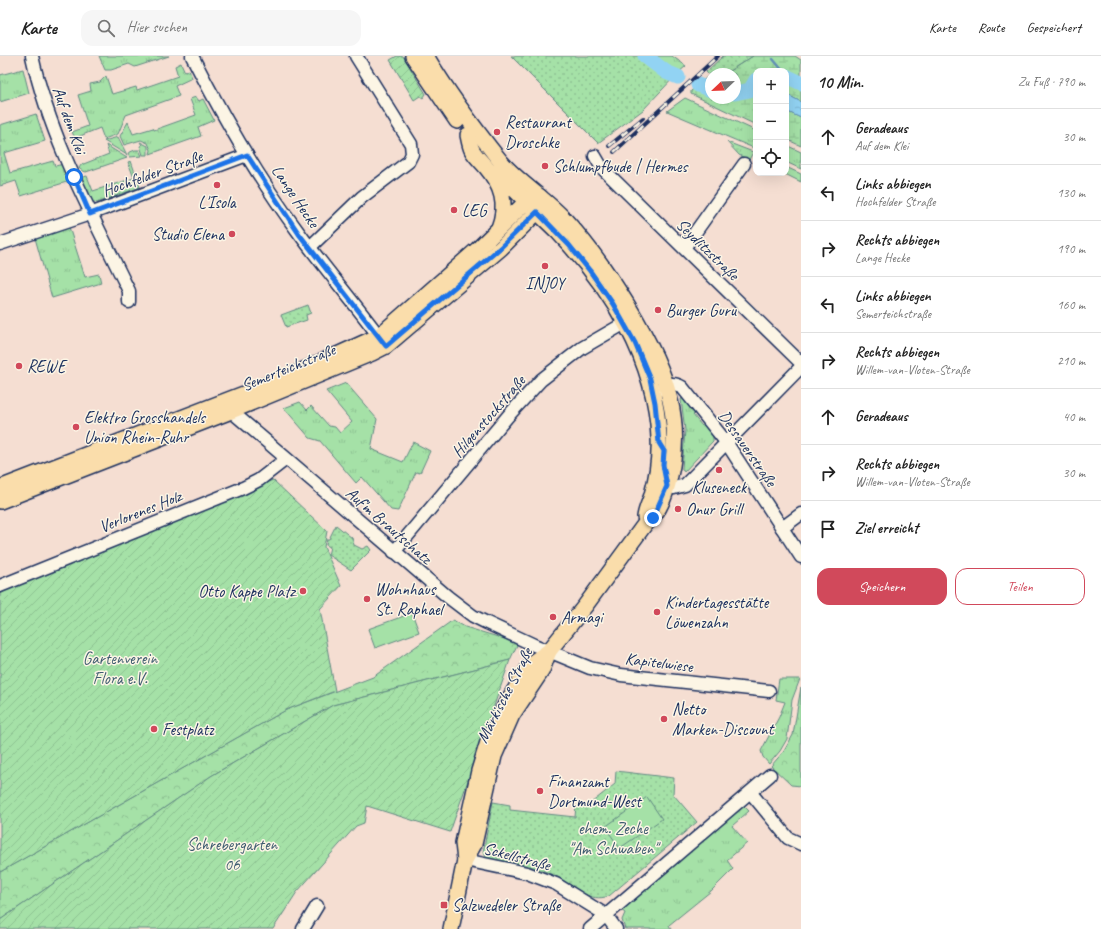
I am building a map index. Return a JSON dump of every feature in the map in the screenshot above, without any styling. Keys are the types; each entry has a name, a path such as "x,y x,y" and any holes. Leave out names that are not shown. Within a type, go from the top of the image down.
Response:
{"main road":[{"path":"412,56 468,135 499,174 533,199 541,203 537,212 582,259 624,323 643,360 654,394 659,443 656,479 645,513 645,524"},
{"path":"426,56 473,125 533,199"},
{"path":"468,135 472,149 497,180 501,188 504,208 503,219 499,229"},
{"name":"Semerteichstraße","path":"382,341 499,229 533,199"},
{"name":"Märkische Straße","path":"451,929 465,860 463,843 479,771 488,742 500,716 532,663 549,650 585,606 645,524 653,518 670,487 674,435 672,408 666,385 644,337 607,275 571,227 556,211 533,199"},
{"name":"Semerteichstraße","path":"0,501 228,406 361,358 500,248 537,212"},
{"name":"Semerteichstraße","path":"0,488 197,413 228,406"},
{"path":"659,443 664,451 663,465 670,487"}],"street":[{"name":"Auf dem Klei","path":"32,56 49,115 90,214 125,283 128,291 129,302"},
{"name":"Lange Hecke","path":"192,56 247,155 293,225 382,341"},
{"path":"310,247 372,189 408,162 412,154 410,144 356,56"},
{"name":"Hochfelder Straße","path":"0,244 90,214 247,155"},
{"name":"Seydlitzstraße","path":"595,156 602,168 664,231 684,248 801,363"},
{"path":"684,248 744,164"},
{"name":"Hilgenstockstraße","path":"394,552 508,416 541,380 582,348 624,323"},
{"path":"670,487 686,485 720,452 726,442 801,367"},
{"name":"Dessauerstraße","path":"666,385 675,383 682,387 726,442 801,557"},
{"path":"654,394 666,385"},
{"name":"Auf'm Brautschatz","path":"228,406 286,459 448,597 473,616 534,645 549,650"},
{"name":"Verlorenes Holz","path":"0,586 243,488 259,480 286,459"},
{"path":"782,528 801,514"},
{"name":"Kapitelwiese","path":"549,650 590,668 620,675 769,691"},
{"path":"590,929 770,776"},
{"path":"751,793 788,838 801,844"},
{"name":"Sckellstraße","path":"465,860 527,873 556,884 606,915 616,929"},
{"path":"303,929 317,906"}],"green space":[{"path":"99,56 169,56 135,67 129,64 111,70 105,70"},
{"path":"397,56 403,56 426,94 423,98 420,96 414,100 390,60"},
{"path":"511,56 644,56 678,73 643,110 598,143"},
{"path":"644,56 672,56 686,66 678,73"},
{"path":"723,56 753,56 734,68 710,68"},
{"path":"753,56 795,56 801,60 801,102 789,96 789,68 753,68 753,124 712,104 741,104 741,68 734,68"},
{"path":"181,63 185,72 189,70 192,78 175,86 179,96 126,115 118,134 104,139 100,128 75,138 72,132 88,126 78,95 91,91 90,84 100,82 106,76 112,94 136,87 137,90 178,76 175,66"},
{"path":"23,69 29,93 0,102 0,75"},
{"path":"705,79 705,101 691,94 691,91"},
{"path":"196,97 199,101 203,99 214,120 198,127 201,136 150,154 151,150 148,143 141,140 124,145 120,136 128,122 133,134 153,128 154,130 196,115 190,99"},
{"path":"685,98 753,130 753,148 667,111"},
{"path":"789,112 801,118 801,146 789,140"},
{"path":"36,114 45,141 4,153 10,173 53,161 55,166 64,164 70,181 21,196 16,181 0,186 0,125"},
{"path":"118,137 127,155 104,141"},
{"path":"140,142 148,146 148,155 143,155 140,146 142,145"},
{"path":"727,142 753,152 749,160 739,155"},
{"path":"106,145 127,158 86,172 79,168 81,165 109,154"},
{"path":"789,146 801,152 801,169 789,163"},
{"path":"139,150 142,156 130,157 128,153"},
{"path":"131,161 140,187 97,203 91,201 80,178 87,176 93,191 134,178 128,162"},
{"path":"789,168 801,174 801,182 789,176"},
{"path":"69,227 85,277 99,274 101,283 52,298 35,238"},
{"path":"308,305 311,313 306,315 307,320 286,327 281,315"},
{"path":"346,383 377,419 371,449 403,462 413,442 430,451 420,473 416,472 398,511 391,510 362,477 356,483 320,441 310,438 284,408 300,402 307,410 311,406 329,426 335,427 340,433 352,422 326,391"},
{"path":"683,398 695,413 693,415 702,426 705,424 713,436 713,441 684,472 682,469 685,430 681,399"},
{"name":"Gartenverein Flora e.V.","path":"273,480 327,531 324,547 341,586 320,609 335,691 286,710 0,872 0,589"},
{"path":"336,525 352,538 354,545 362,549 368,546 371,550 351,570 328,555 330,547 326,545 327,539 329,539"},
{"path":"412,613 419,632 375,648 368,629"},
{"path":"453,620 465,627 518,643 510,660 333,705 211,776 0,920 0,872 286,710 373,677"},
{"name":"Schrebergarten 06","path":"510,660 450,832 367,806 364,823 356,826 297,892 273,929 0,929 0,920 211,776 333,705"},
{"path":"779,679 800,679 792,700 787,739 780,751 769,764 763,757 761,751 779,717 785,702 776,700"},
{"path":"801,687 801,786 791,785 771,766 784,751 793,735"},
{"name":"ehem. Zeche \"Am Schwaben\"","path":"616,771 674,778 673,794 697,822 609,896 595,898 589,896 547,872 533,867 487,858 483,852 493,802 510,805 510,810 575,817 576,806 586,807 615,784"},
{"path":"647,797 662,819 620,848 605,827"},
{"path":"744,806 749,811 732,826 747,843 727,860 733,869 711,891 669,925 671,929 625,929 622,920 625,913 621,910"}],"water":[{"path":"789,96 801,102 801,118 789,112"}],"waterway":[{"path":"645,56 666,72 678,77"},
{"path":"773,59 780,68"},
{"path":"789,77 801,83"},
{"path":"698,85 705,88"},
{"path":"741,92 750,90 753,85"}],"railway":[{"path":"614,152 718,56"},
{"path":"609,146 643,118"}],"place":[{"name":"Restaurant Droschke","path":"497,132"},
{"name":"Schlumpfbude | Hermes","path":"545,166"},
{"name":"L'Isola","path":"217,185"},
{"name":"LEG","path":"454,210"},
{"name":"Studio Elena","path":"232,234"},
{"name":"INJOY","path":"545,266"},
{"name":"Burger Guru","path":"658,310"},
{"name":"REWE","path":"19,366"},
{"name":"Elektro Grosshandels Union Rhein-Ruhr","path":"76,427"},
{"name":"Kluseneck","path":"719,470"},
{"name":"Onur Grill","path":"678,509"},
{"name":"Otto Kappe Platz","path":"303,591"},
{"name":"Wohnhaus St. Raphael","path":"367,599"},
{"name":"Kindertagesstätte Löwenzahn","path":"657,612"},
{"name":"Armagi","path":"553,617"},
{"name":"Netto Marken-Discount","path":"664,719"},
{"name":"Festplatz","path":"154,729"},
{"name":"Finanzamt Dortmund-West","path":"540,791"},
{"name":"Salzwedeler Straße","path":"444,905"}],"route":[{"path":"74,177 90,214 247,155 299,234 386,346 500,248 537,212 582,259 613,304 643,360 654,394 659,443 662,445 664,451 663,465 667,486 663,499 653,518"}]}
